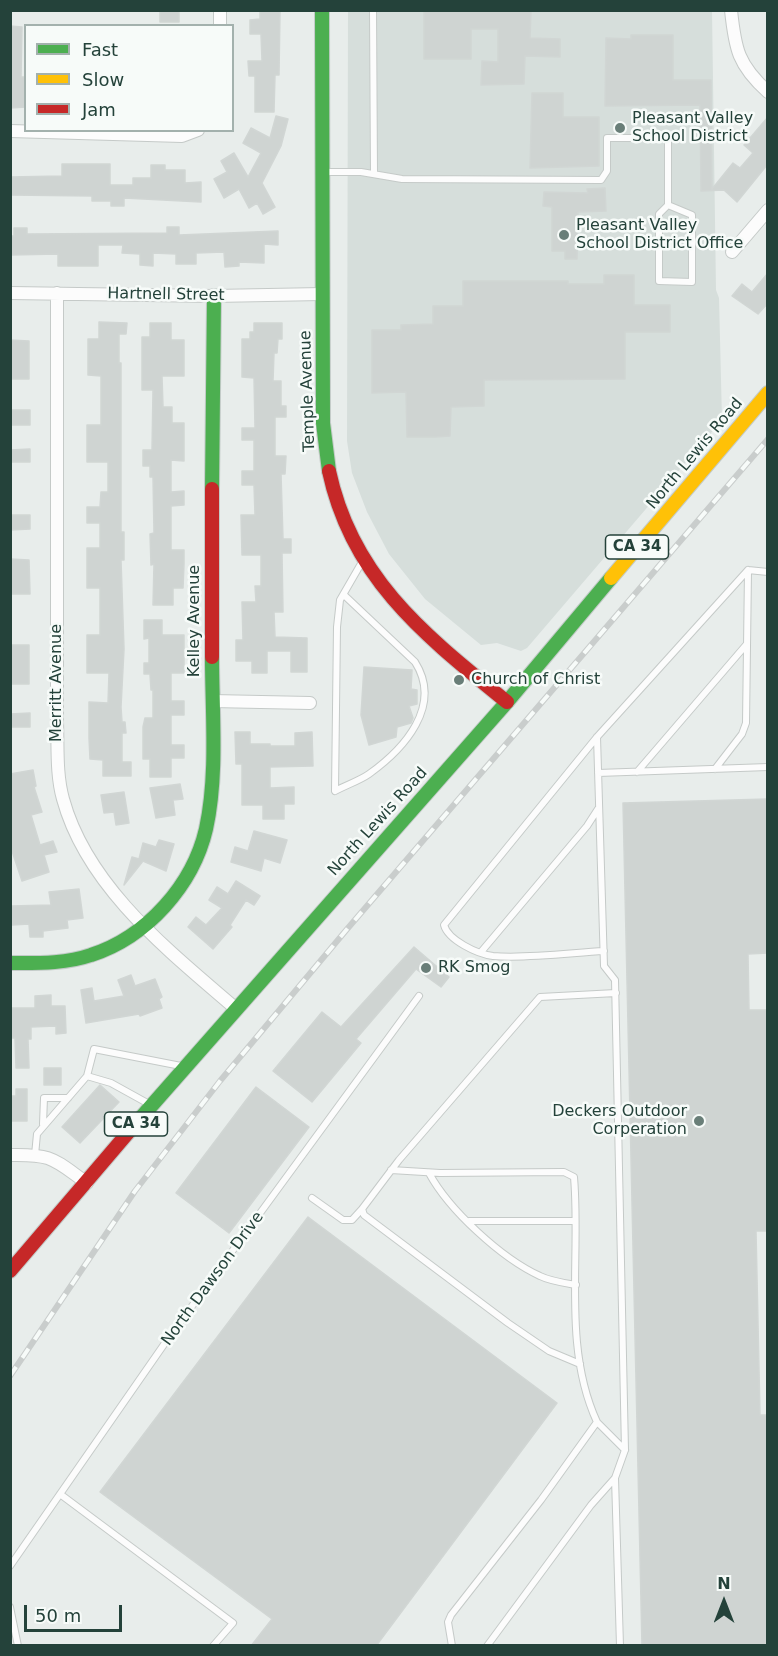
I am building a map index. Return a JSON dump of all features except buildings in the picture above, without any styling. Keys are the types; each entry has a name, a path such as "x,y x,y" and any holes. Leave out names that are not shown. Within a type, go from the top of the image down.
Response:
{"main road":[{"name":"Temple Avenue","path":"322,10 323,423 327,469 340,516 362,562 402,612 507,702"},
{"name":"Kelley Avenue","path":"10,963 60,961 91,955 120,942 142,924 181,884 202,844 211,796 214,296"},
{"name":"North Lewis Road","path":"10,1271 235,1008 507,702 768,393"}],"street":[{"path":"730,10 737,56 747,72 768,92"},
{"path":"88,132 182,136 193,132"},
{"path":"732,252 768,210"},
{"name":"Hartnell Street","path":"10,293 214,296 322,294"},
{"name":"Merritt Avenue","path":"57,293 57,722 60,788 71,824 85,850 142,924 235,1008"},
{"path":"212,701 310,703"},
{"path":"10,1155 35,1155 55,1159 87,1183"}],"lane":[{"path":"373,10 374,174"},
{"path":"322,172 374,174 402,179 601,180 607,171 606,138 668,138 668,205 659,214 659,281 692,282 692,215 668,205"},
{"path":"344,595 415,662 422,673 425,699 422,718 395,752 368,776 335,790 337,627 344,595 362,562"},
{"path":"748,570 768,572"},
{"path":"715,769 742,734 746,723 748,570"},
{"path":"604,951 493,956 461,943 446,930 444,925 447,918 485,876 597,737 748,570"},
{"path":"637,772 747,644"},
{"path":"597,737 604,966 615,980 616,993 625,1450 615,1478 620,1646"},
{"path":"598,773 768,767"},
{"path":"481,952 588,826 599,807"},
{"path":"312,1198 343,1220 357,1217 391,1170 515,1022 540,997 616,993"},
{"name":"North Dawson Drive","path":"10,1566 180,1323 419,996"},
{"path":"35,1155 37,1134 43,1124 87,1076 94,1049 185,1067"},
{"path":"87,1076 111,1083 152,1105"},
{"path":"43,1124 44,1098 68,1098"},
{"path":"391,1170 429,1173 570,1174 574,1176 579,1364 586,1398 597,1422 625,1450"},
{"path":"429,1173 455,1209 525,1267 541,1276 576,1285"},
{"path":"362,1209 364,1215 508,1323 549,1351 579,1364"},
{"path":"469,1221 575,1221"},
{"path":"452,1646 448,1622 451,1616 541,1500 597,1422"},
{"path":"487,1646 591,1505 615,1478"},
{"path":"60,1494 233,1623 213,1646"},
{"path":"10,1607 18,1646"}],"shaded area":[{"path":"348,11 712,11 716,290 719,298 722,420 527,648 521,651 497,643 481,645 425,599 389,554 367,512 352,473 347,441"}],"railway":[{"path":"10,1376 135,1191 220,1081 348,928 768,439"}],"traffic: fast":[{"path":"322,10 323,423 329,471"},
{"path":"212,489 214,296"},
{"path":"138,1121 507,702 611,578"},
{"path":"10,963 71,960 111,947 131,936 149,922 179,889 200,850 210,808 213,765 212,657"}],"traffic: slow":[{"path":"611,578 768,393"}],"traffic: jam":[{"path":"329,471 340,509 355,543 374,574 421,628 507,702"},
{"path":"212,489 212,657"},
{"path":"10,1271 138,1121"}],"place":[{"name":"Pleasant Valley School District","path":"620,128"},
{"name":"Pleasant Valley School District Office","path":"564,235"},
{"name":"Church of Christ","path":"459,680"},
{"name":"RK Smog","path":"426,968"},
{"name":"Deckers Outdoor Corperation","path":"699,1121"}]}
